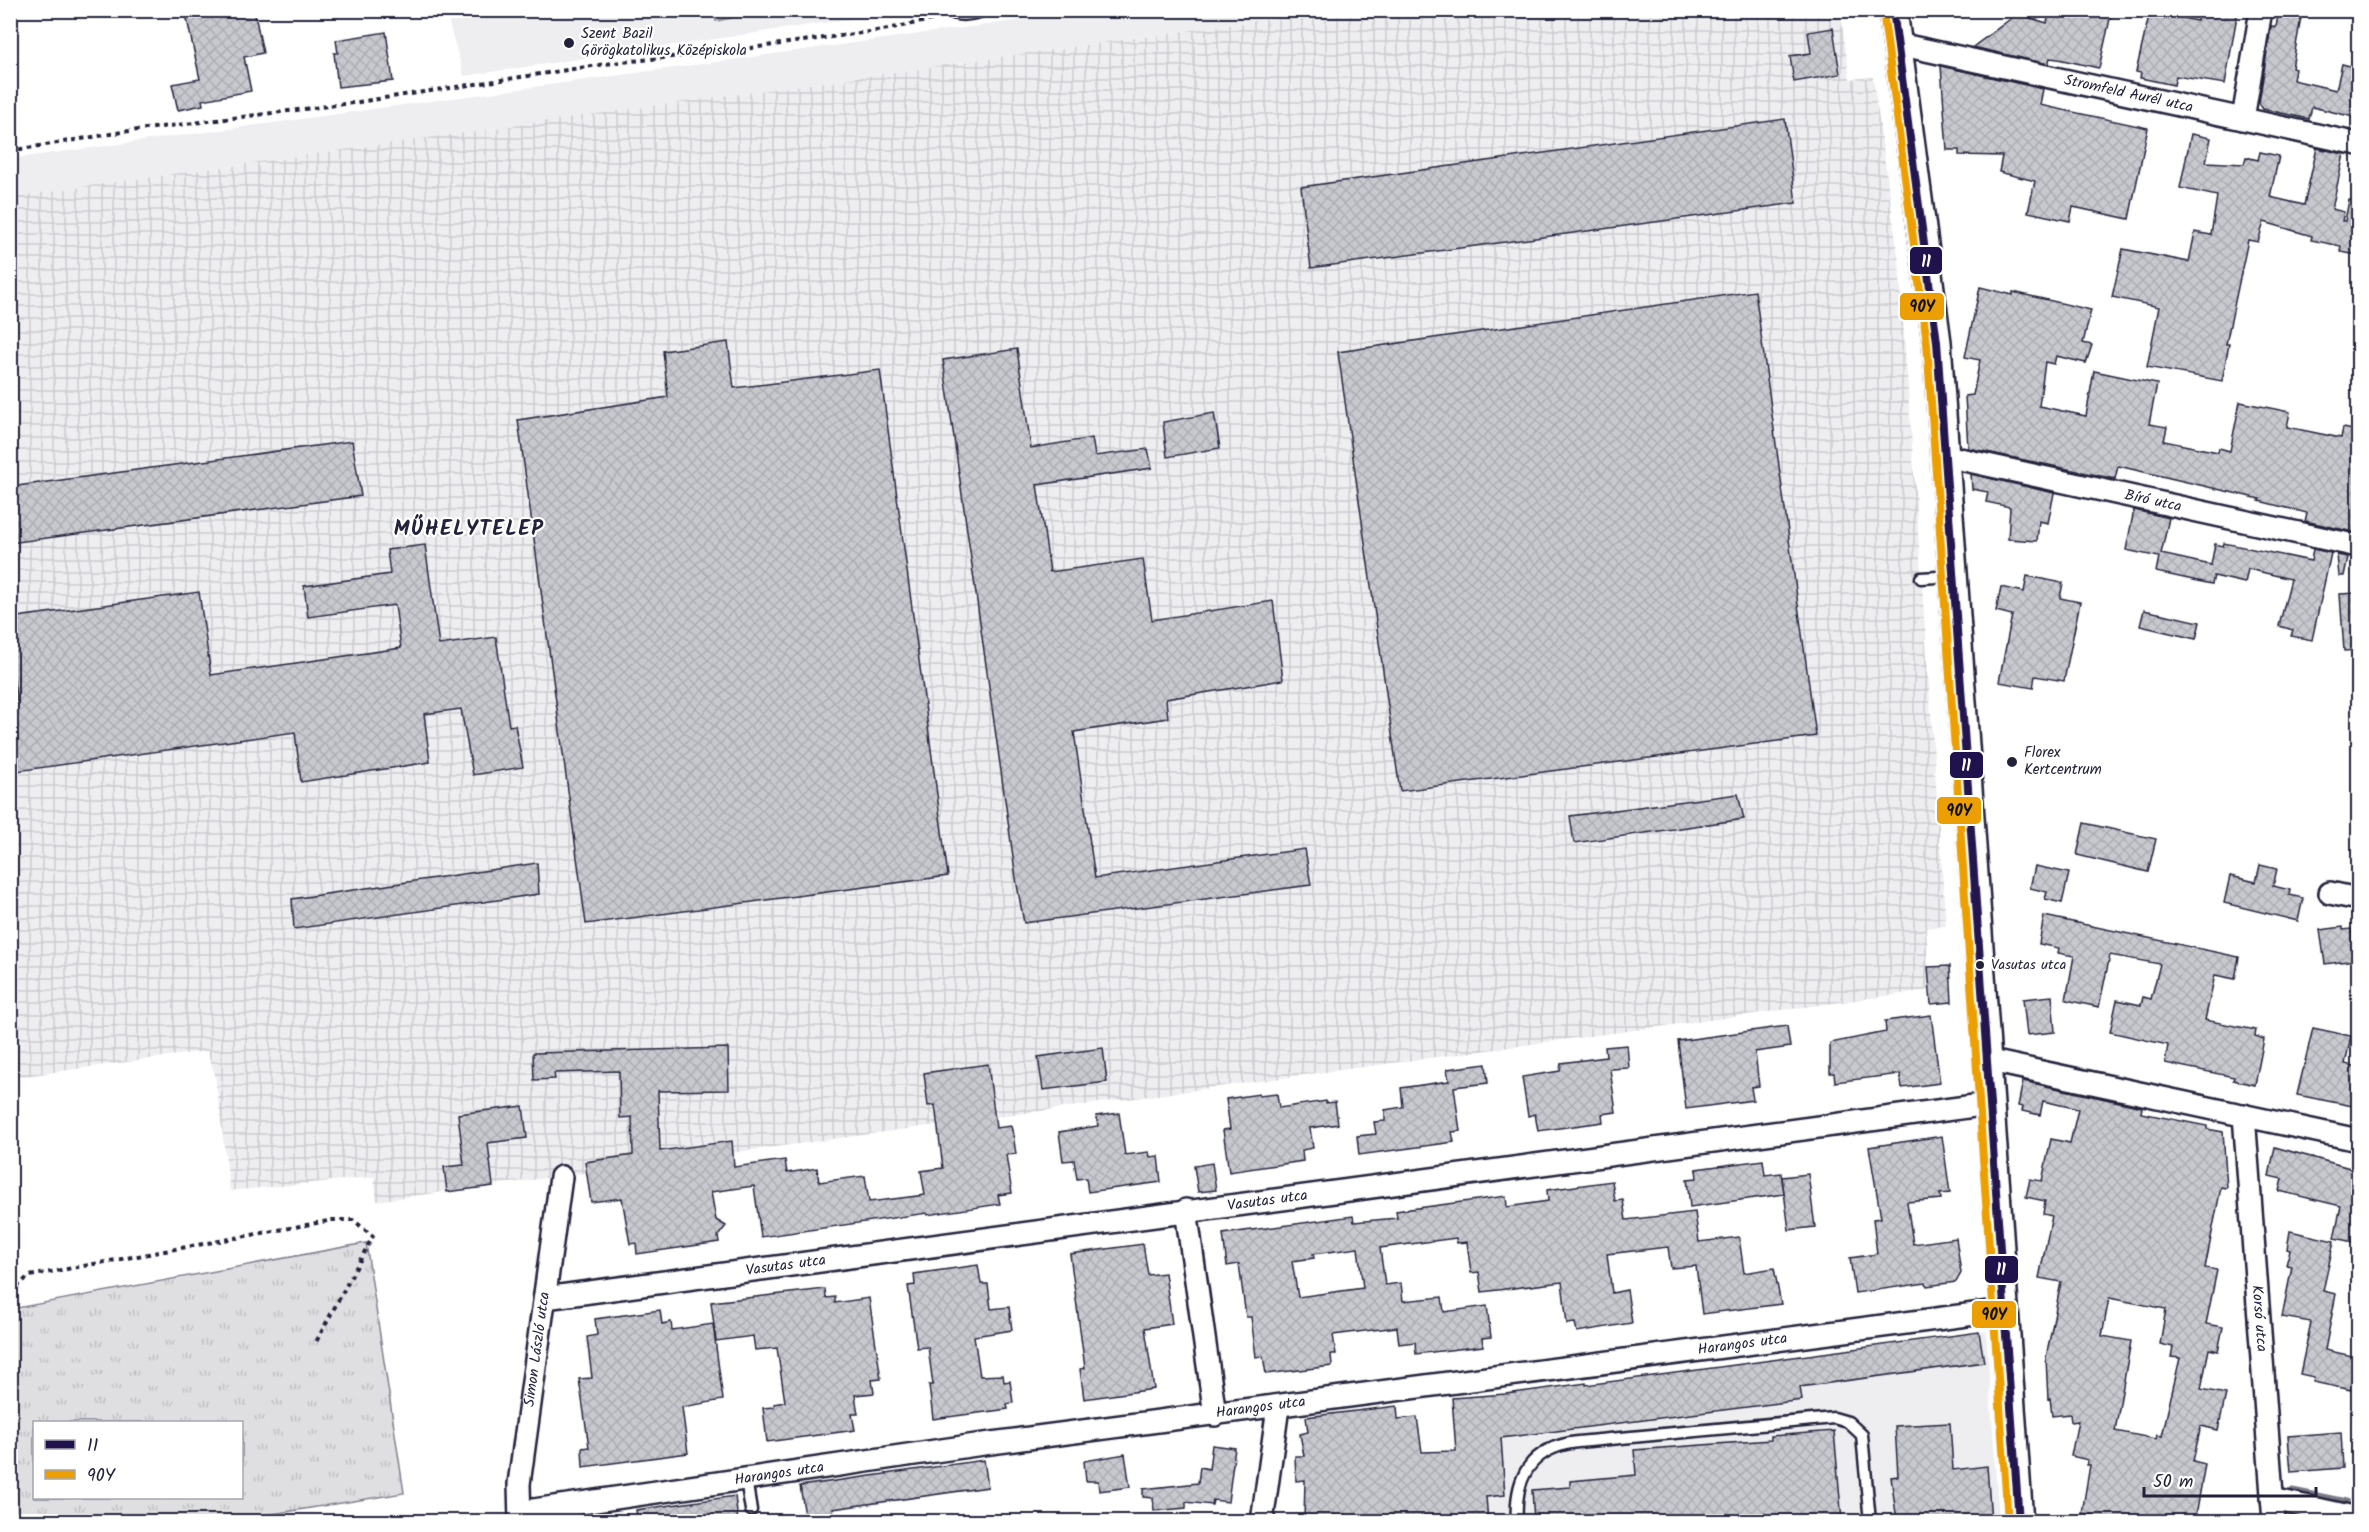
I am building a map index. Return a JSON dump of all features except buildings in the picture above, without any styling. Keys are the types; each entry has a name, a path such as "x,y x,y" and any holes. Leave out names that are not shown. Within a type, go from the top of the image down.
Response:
{"street":[{"path":"1893,10 1937,342 2019,1521"},
{"path":"2243,119 2261,10"},
{"name":"Stromfeld Aurél utca","path":"1898,44 2358,144"},
{"name":"Bíró utca","path":"1946,456 2358,546"},
{"path":"2330,893 2358,899"},
{"path":"1986,1060 2358,1140"},
{"name":"Vasutas utca","path":"545,1298 1186,1210 1989,1104"},
{"name":"Korsó utca","path":"2244,1115 2274,1521"},
{"name":"Simon László utca","path":"520,1517 519,1484 561,1177"},
{"path":"1186,1210 1215,1415"},
{"name":"Harangos utca","path":"520,1517 746,1479 976,1445 2005,1310"},
{"path":"1262,1521 1278,1407"},
{"path":"2272,1499 2358,1518"}],"lane":[{"path":"949,11 963,16 987,10"},
{"path":"1921,578 1954,576"},
{"path":"1517,1521 1516,1495 1522,1476 1540,1455 1558,1446 1578,1442 1834,1418 1848,1422 1862,1435 1870,1521"},
{"path":"746,1479 751,1510"}],"path":[{"path":"10,151 122,132 352,103 612,63 722,52 883,30 936,19 949,11"},
{"path":"10,1293 29,1276 333,1220 353,1220 373,1236 316,1342"}],"shaded area":[{"name":"Szent Bazil Görögkatolikus Középiskola","path":"445,10 904,11 464,76"},
{"path":"1087,11 1326,11 11,197 10,159"},
{"path":"1326,11 1840,11 1850,79 1873,77 1899,262 1946,926 1926,928 1930,990 377,1201 374,1177 230,1191 215,1075 207,1051 11,1078 10,197"},
{"path":"1986,1331 1999,1521 1462,1521 1452,1398 1586,1383 1587,1385"}],"green space":[{"path":"714,11 750,11 750,14 716,21"},
{"path":"366,1243 404,1493 229,1521 11,1521 11,1309"}],"waterway":[{"path":"2293,1491 2346,1502"}],"transit line":[{"name":"11","path":"1893,10 1937,342 2019,1522"},
{"name":"90Y","path":"1883,11 1927,343 2008,1522"}],"place":[{"name":"Szent Bazil Görögkatolikus Középiskola","path":"569,43"},
{"name":"Florex Kertcentrum","path":"2012,762"},
{"name":"Vasutas utca","path":"1980,965"}],"district":[{"name":"MŰHELYTELEP","path":"469,529"}]}
